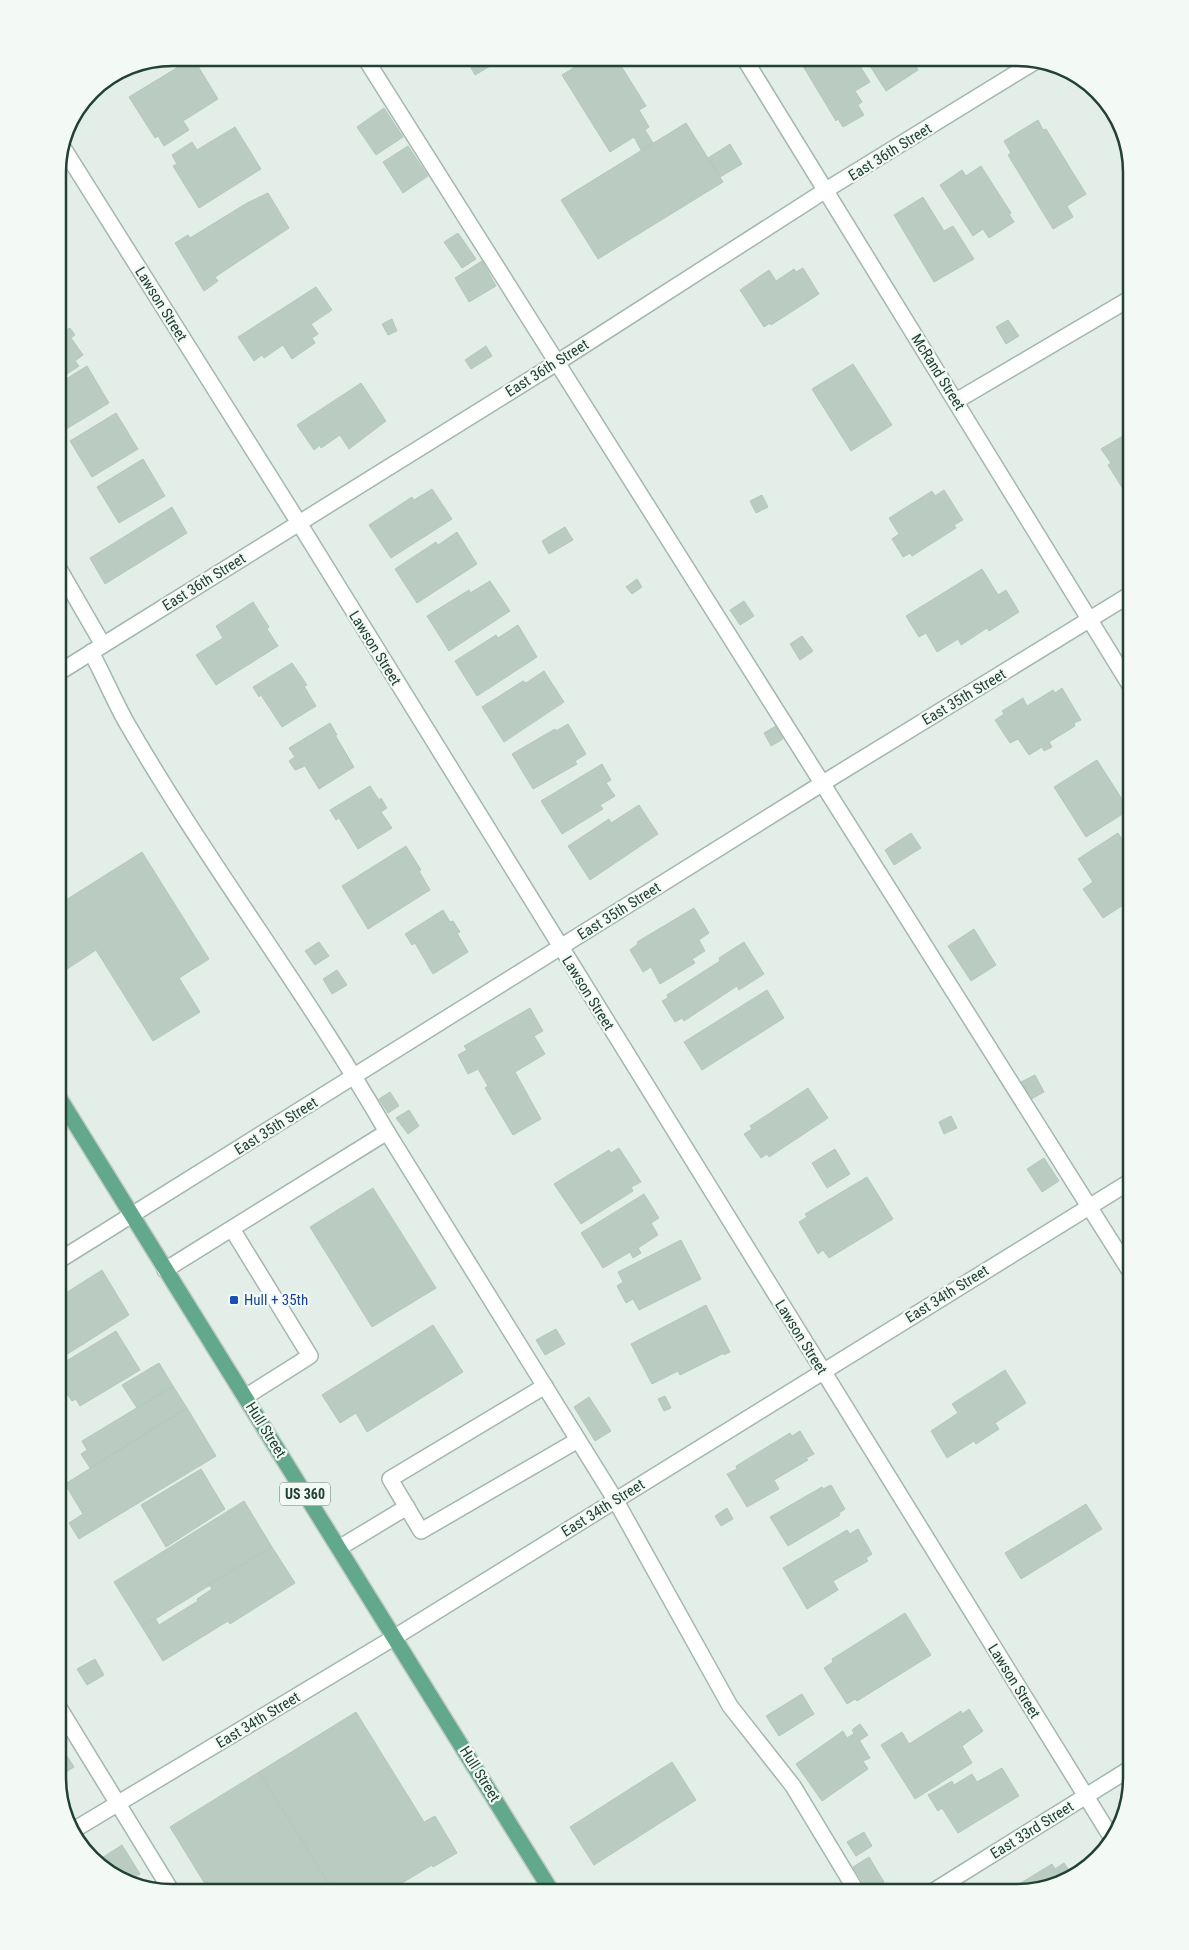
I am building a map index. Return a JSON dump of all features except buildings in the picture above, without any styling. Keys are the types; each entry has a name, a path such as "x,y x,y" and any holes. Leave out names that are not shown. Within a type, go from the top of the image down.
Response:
{"main road":[{"name":"Hull Street","path":"66,1109 547,1884"}],"street":[{"path":"371,66 1123,1258"},
{"name":"McRand Street","path":"749,66 1123,673"},
{"name":"East 36th Street","path":"66,668 558,362 826,190 1028,67"},
{"name":"Lawson Street","path":"68,155 299,523 1108,1832"},
{"path":"956,401 1123,303"},
{"path":"66,584 97,648 125,719 182,811 355,1076 387,1132 616,1500 730,1706 793,1786 851,1884"},
{"name":"East 35th Street","path":"66,1256 823,783 1123,600"},
{"path":"165,1270 387,1132"},
{"name":"East 34th Street","path":"78,1827 395,1637 1123,1186"},
{"path":"232,1229 310,1356 245,1397"},
{"path":"545,1386 390,1479 421,1531 578,1440"},
{"path":"339,1548 407,1507"},
{"path":"66,1719 167,1884"},
{"name":"East 33rd Street","path":"945,1884 1123,1774"}],"place":[{"name":"Hull + 35th","path":"234,1300"}]}
